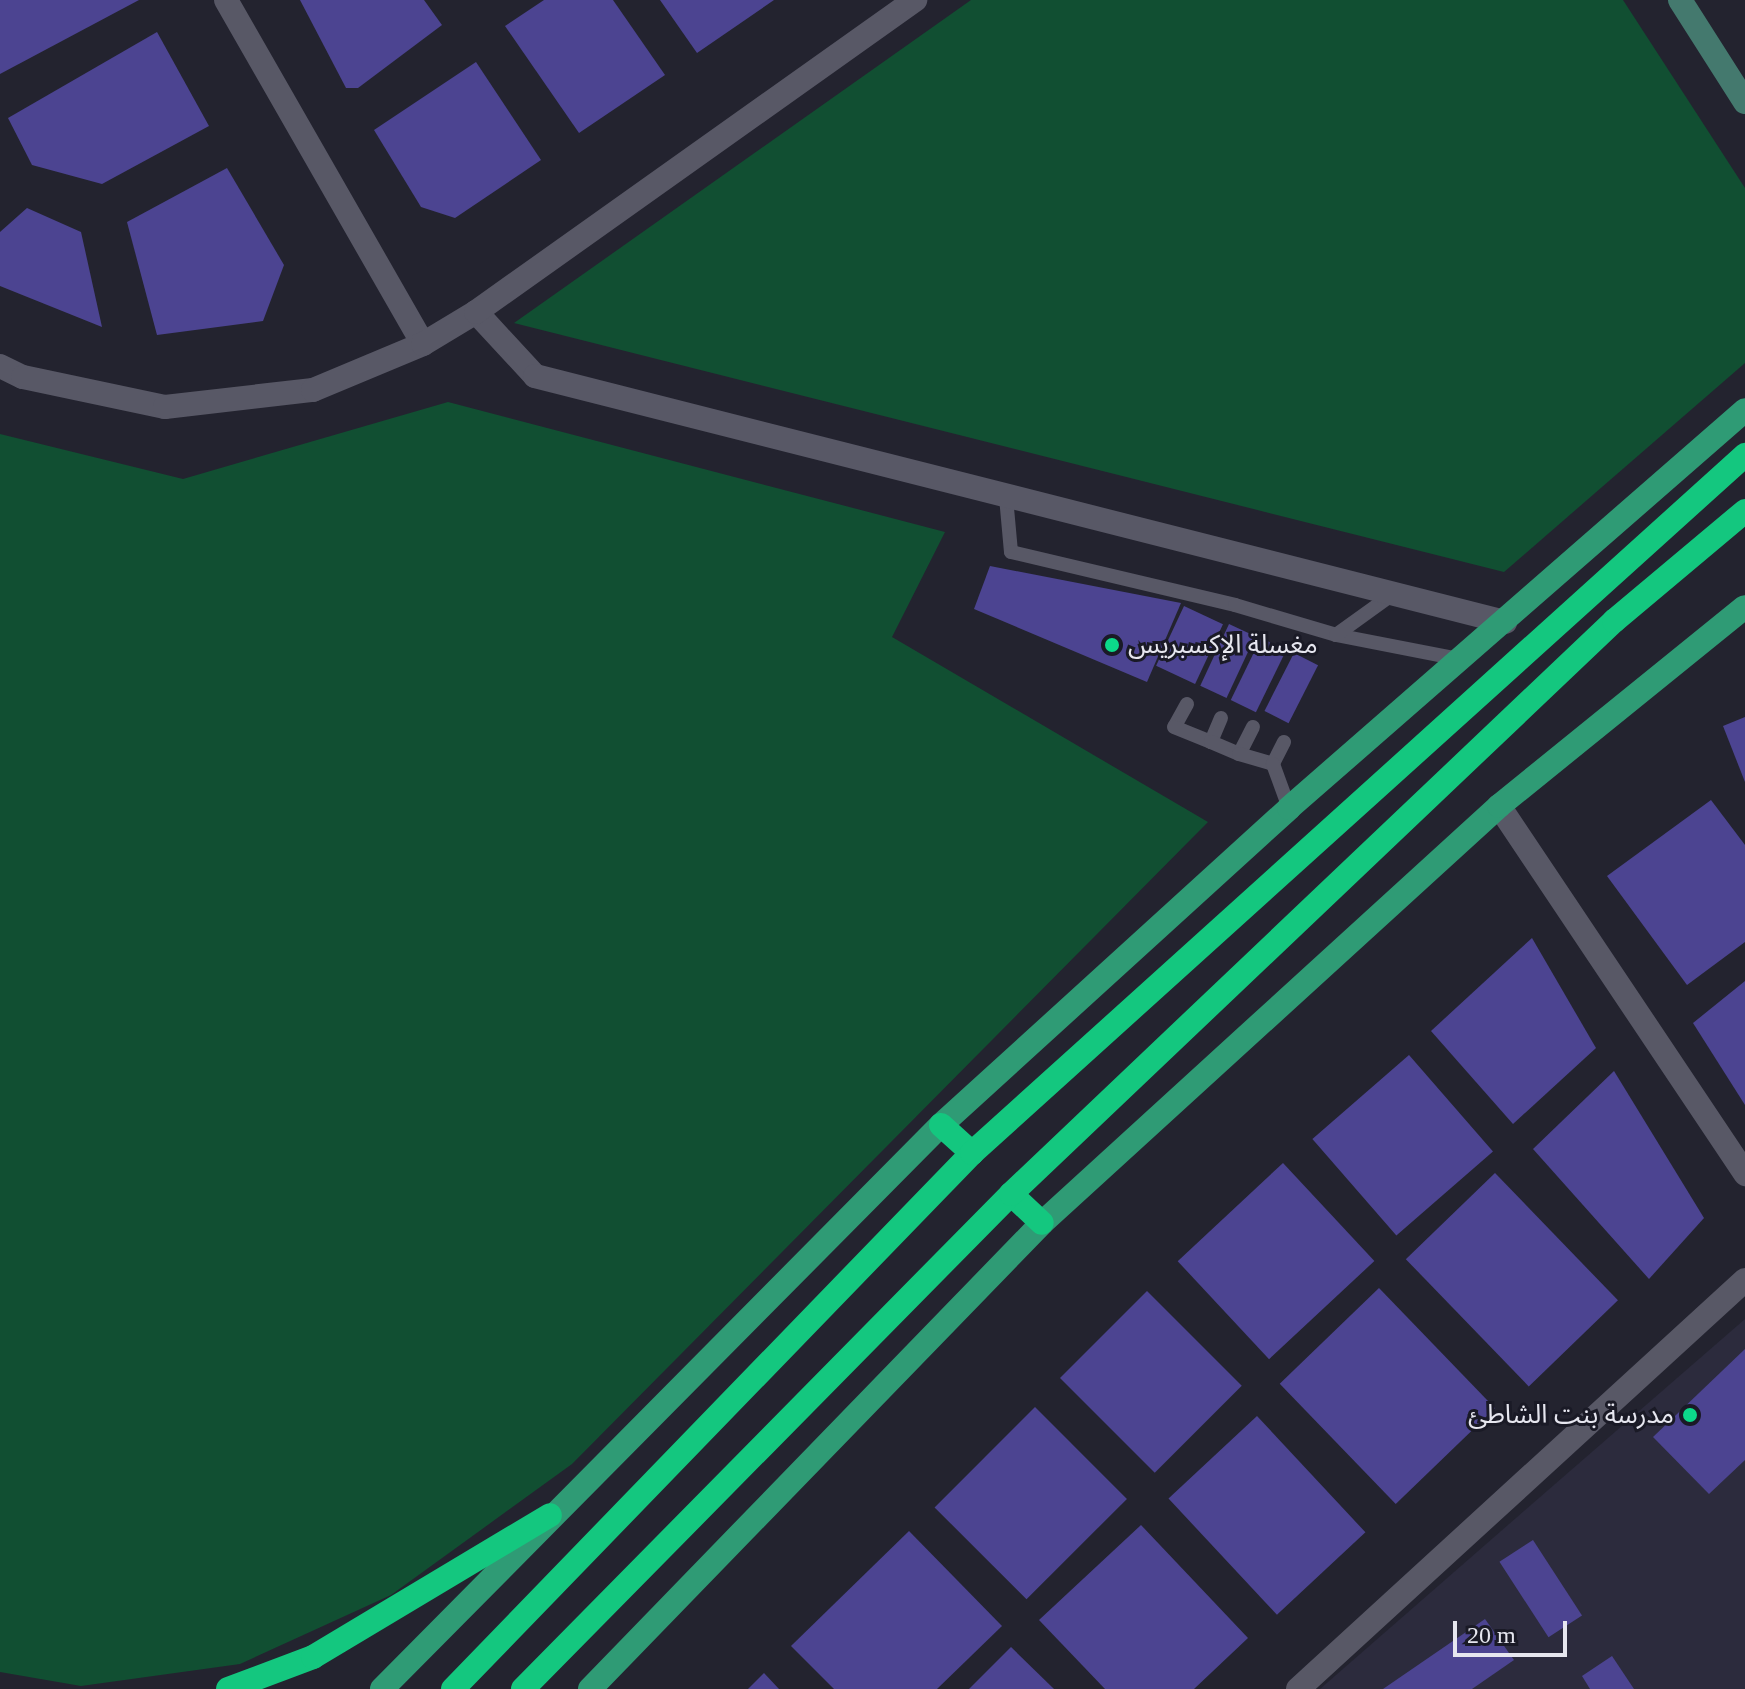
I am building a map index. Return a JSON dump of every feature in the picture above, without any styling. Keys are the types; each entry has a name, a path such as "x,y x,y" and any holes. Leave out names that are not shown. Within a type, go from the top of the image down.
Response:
{"highway":[{"path":"453,1689 972,1153 1745,455"},
{"path":"523,1689 1011,1194 1614,621 1745,511"},
{"path":"941,1125 972,1153"},
{"path":"1011,1194 1042,1223"},
{"path":"228,1689 313,1657 550,1515"}],"main road":[{"path":"382,1689 550,1515 941,1125 1289,808 1745,410"},
{"path":"590,1689 1042,1223 1499,806 1745,607"}],"street":[{"path":"226,0 423,344"},
{"path":"0,366 23,377 165,407 313,390 423,344 476,312 915,0"},
{"path":"1680,0 1745,102"},
{"path":"476,312 535,376 1390,596 1505,622"},
{"path":"1499,806 1745,1174"},
{"path":"1298,1689 1745,1280"}],"lane":[{"path":"1006,497 1011,552 1235,605 1336,635 1460,659"},
{"path":"1336,635 1390,596"},
{"path":"1187,704 1174,727 1239,754 1273,764"},
{"path":"1211,742 1221,718"},
{"path":"1239,754 1253,727"},
{"path":"1284,742 1273,764 1289,808"}],"shaded area":[{"name":"مدرسة بنت الشاطئ","path":"1745,1319 1745,1689 1320,1689 1524,1511"}],"green space":[{"path":"971,0 1623,0 1745,188 1745,363 1504,572 514,323"},
{"path":"448,402 945,532 892,637 1208,822 572,1464 391,1595 240,1664 81,1686 0,1672 0,434 183,479"}],"building":[{"path":"0,0 139,0 0,74"},
{"path":"300,0 424,0 442,25 358,88 346,88"},
{"path":"544,0 613,0 665,75 579,133 505,26"},
{"path":"660,0 774,0 697,53"},
{"path":"157,32 209,126 102,184 32,165 8,118"},
{"path":"476,62 541,160 455,218 421,207 374,130"},
{"path":"227,168 284,265 263,321 157,335 127,222"},
{"path":"27,208 81,232 102,327 0,286 0,232"},
{"name":"مغسلة الإكسبريس","path":"990,566 1181,603 1147,682 974,609"},
{"path":"1184,606 1223,624 1195,684 1156,666"},
{"path":"1229,624 1255,636 1227,698 1200,686"},
{"path":"1261,638 1286,650 1256,712 1231,700"},
{"path":"1294,653 1318,665 1289,723 1264,711"},
{"path":"1745,717 1745,782 1723,726"},
{"path":"1711,800 1745,845 1745,942 1687,985 1607,876"},
{"path":"1532,938 1596,1048 1513,1124 1431,1031"},
{"path":"1745,981 1745,1105 1693,1023"},
{"path":"1409,1055 1493,1152 1396,1236 1312,1139"},
{"path":"1614,1071 1704,1218 1649,1279 1533,1149"},
{"path":"1283,1163 1374,1261 1269,1359 1178,1261"},
{"path":"1495,1173 1618,1300 1529,1386 1406,1259"},
{"path":"1379,1288 1495,1408 1396,1504 1280,1384"},
{"path":"1147,1291 1242,1386 1155,1473 1060,1378"},
{"path":"1745,1349 1745,1460 1709,1494 1653,1437"},
{"path":"1035,1407 1127,1499 1027,1599 935,1507"},
{"path":"1257,1416 1365,1532 1277,1615 1169,1499"},
{"path":"1141,1525 1248,1638 1194,1689 1105,1689 1039,1620"},
{"path":"909,1531 1002,1626 937,1689 834,1689 791,1646"},
{"path":"1533,1540 1582,1615 1548,1637 1499,1562"},
{"path":"1485,1619 1514,1660 1472,1689 1383,1689"},
{"path":"1011,1647 1054,1689 969,1689"},
{"path":"1612,1656 1634,1689 1590,1689 1582,1676"},
{"path":"764,1673 779,1689 748,1689"}],"place":[{"name":"مغسلة الإكسبريس","path":"1112,645"},
{"name":"مدرسة بنت الشاطئ","path":"1690,1415"}]}
